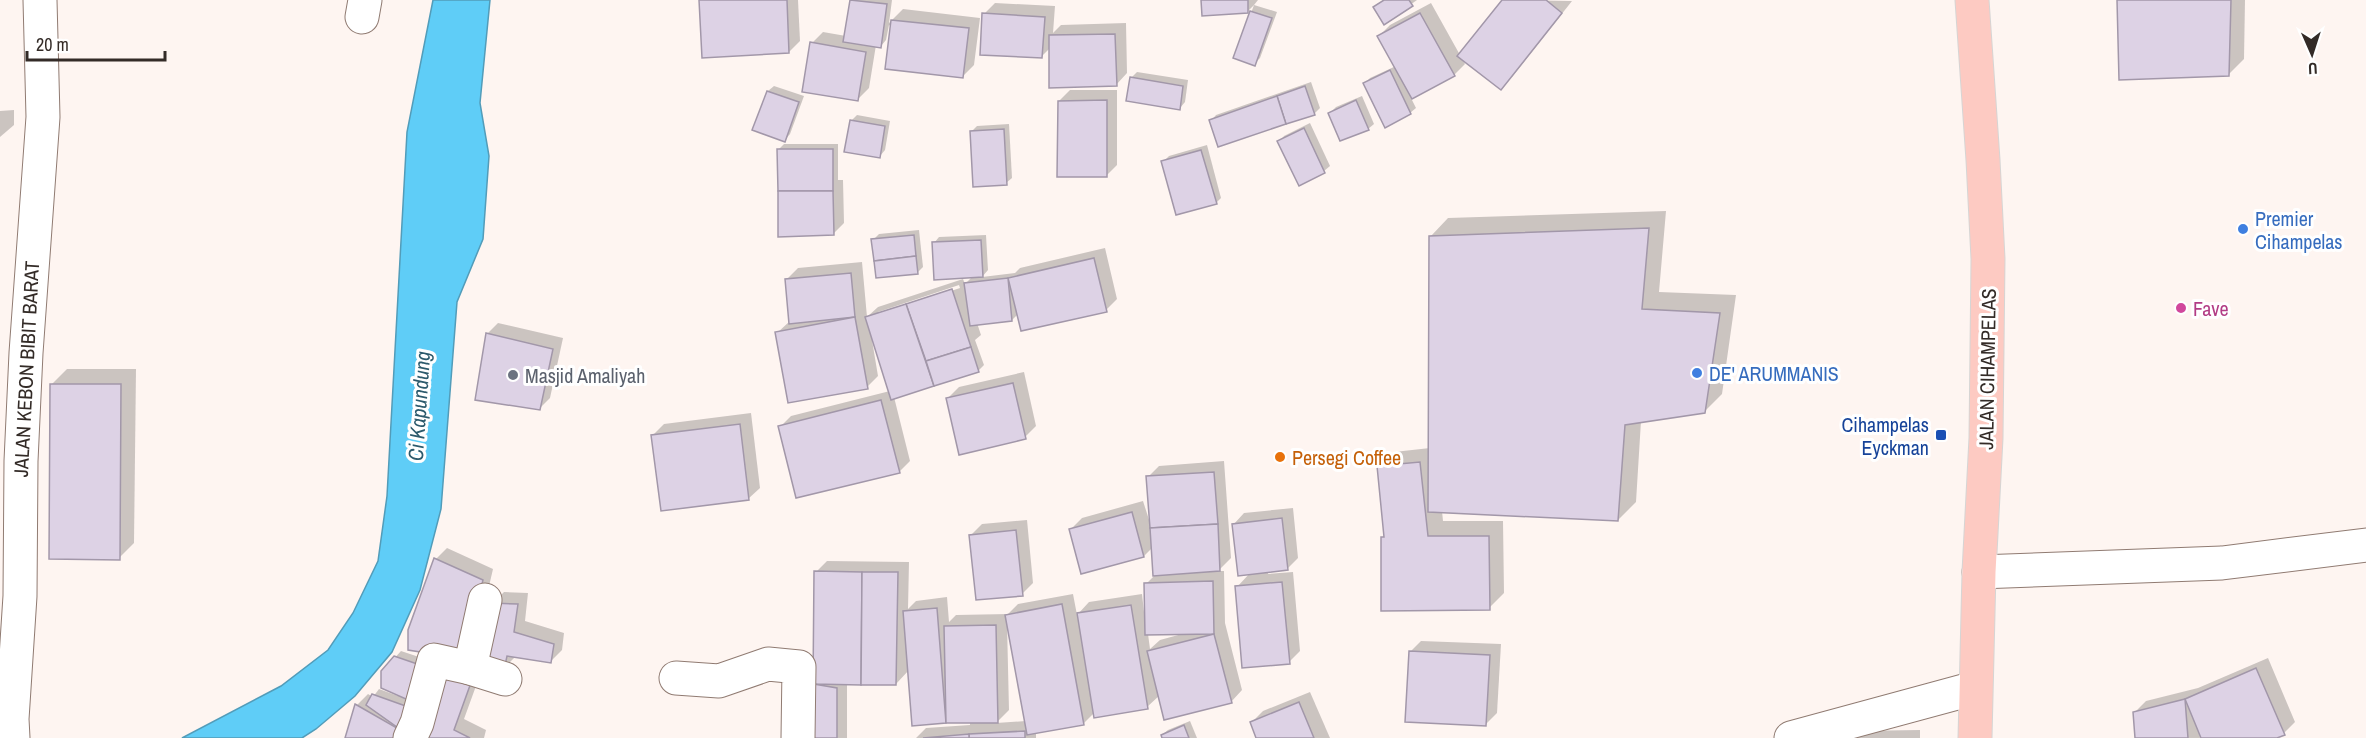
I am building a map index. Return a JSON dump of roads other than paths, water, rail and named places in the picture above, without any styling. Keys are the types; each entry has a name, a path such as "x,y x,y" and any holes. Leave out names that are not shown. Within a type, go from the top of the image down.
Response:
{"main road":[{"name":"JALAN CIHAMPELAS","path":"1972,0 1988,259 1986,448 1979,572 1975,738"}],"street":[{"name":"JALAN KEBON BIBIT BARAT","path":"13,738 7,685 20,596 21,461 26,353 43,117 40,0"},
{"path":"1979,572 2222,563 2366,545"},
{"path":"470,668 485,600"},
{"path":"410,738 417,723 434,660 505,679"},
{"path":"676,678 719,681 768,664 799,667 798,738"},
{"path":"1791,738 1975,688"}],"water":[{"name":"Ci Kapundung","path":"433,0 490,0 480,103 489,156 483,239 457,302 441,509 420,590 392,652 355,696 302,738 182,738 281,686 328,650 353,613 378,561 387,496 407,132"}],"place":[{"name":"Premier Cihampelas","path":"2243,229"},
{"name":"Fave","path":"2181,308"},
{"name":"DE' ARUMMANIS","path":"1697,373"},
{"name":"Masjid Amaliyah","path":"513,375"},
{"name":"Cihampelas Eyckman","path":"1941,435"},
{"name":"Persegi Coffee","path":"1280,457"}]}
